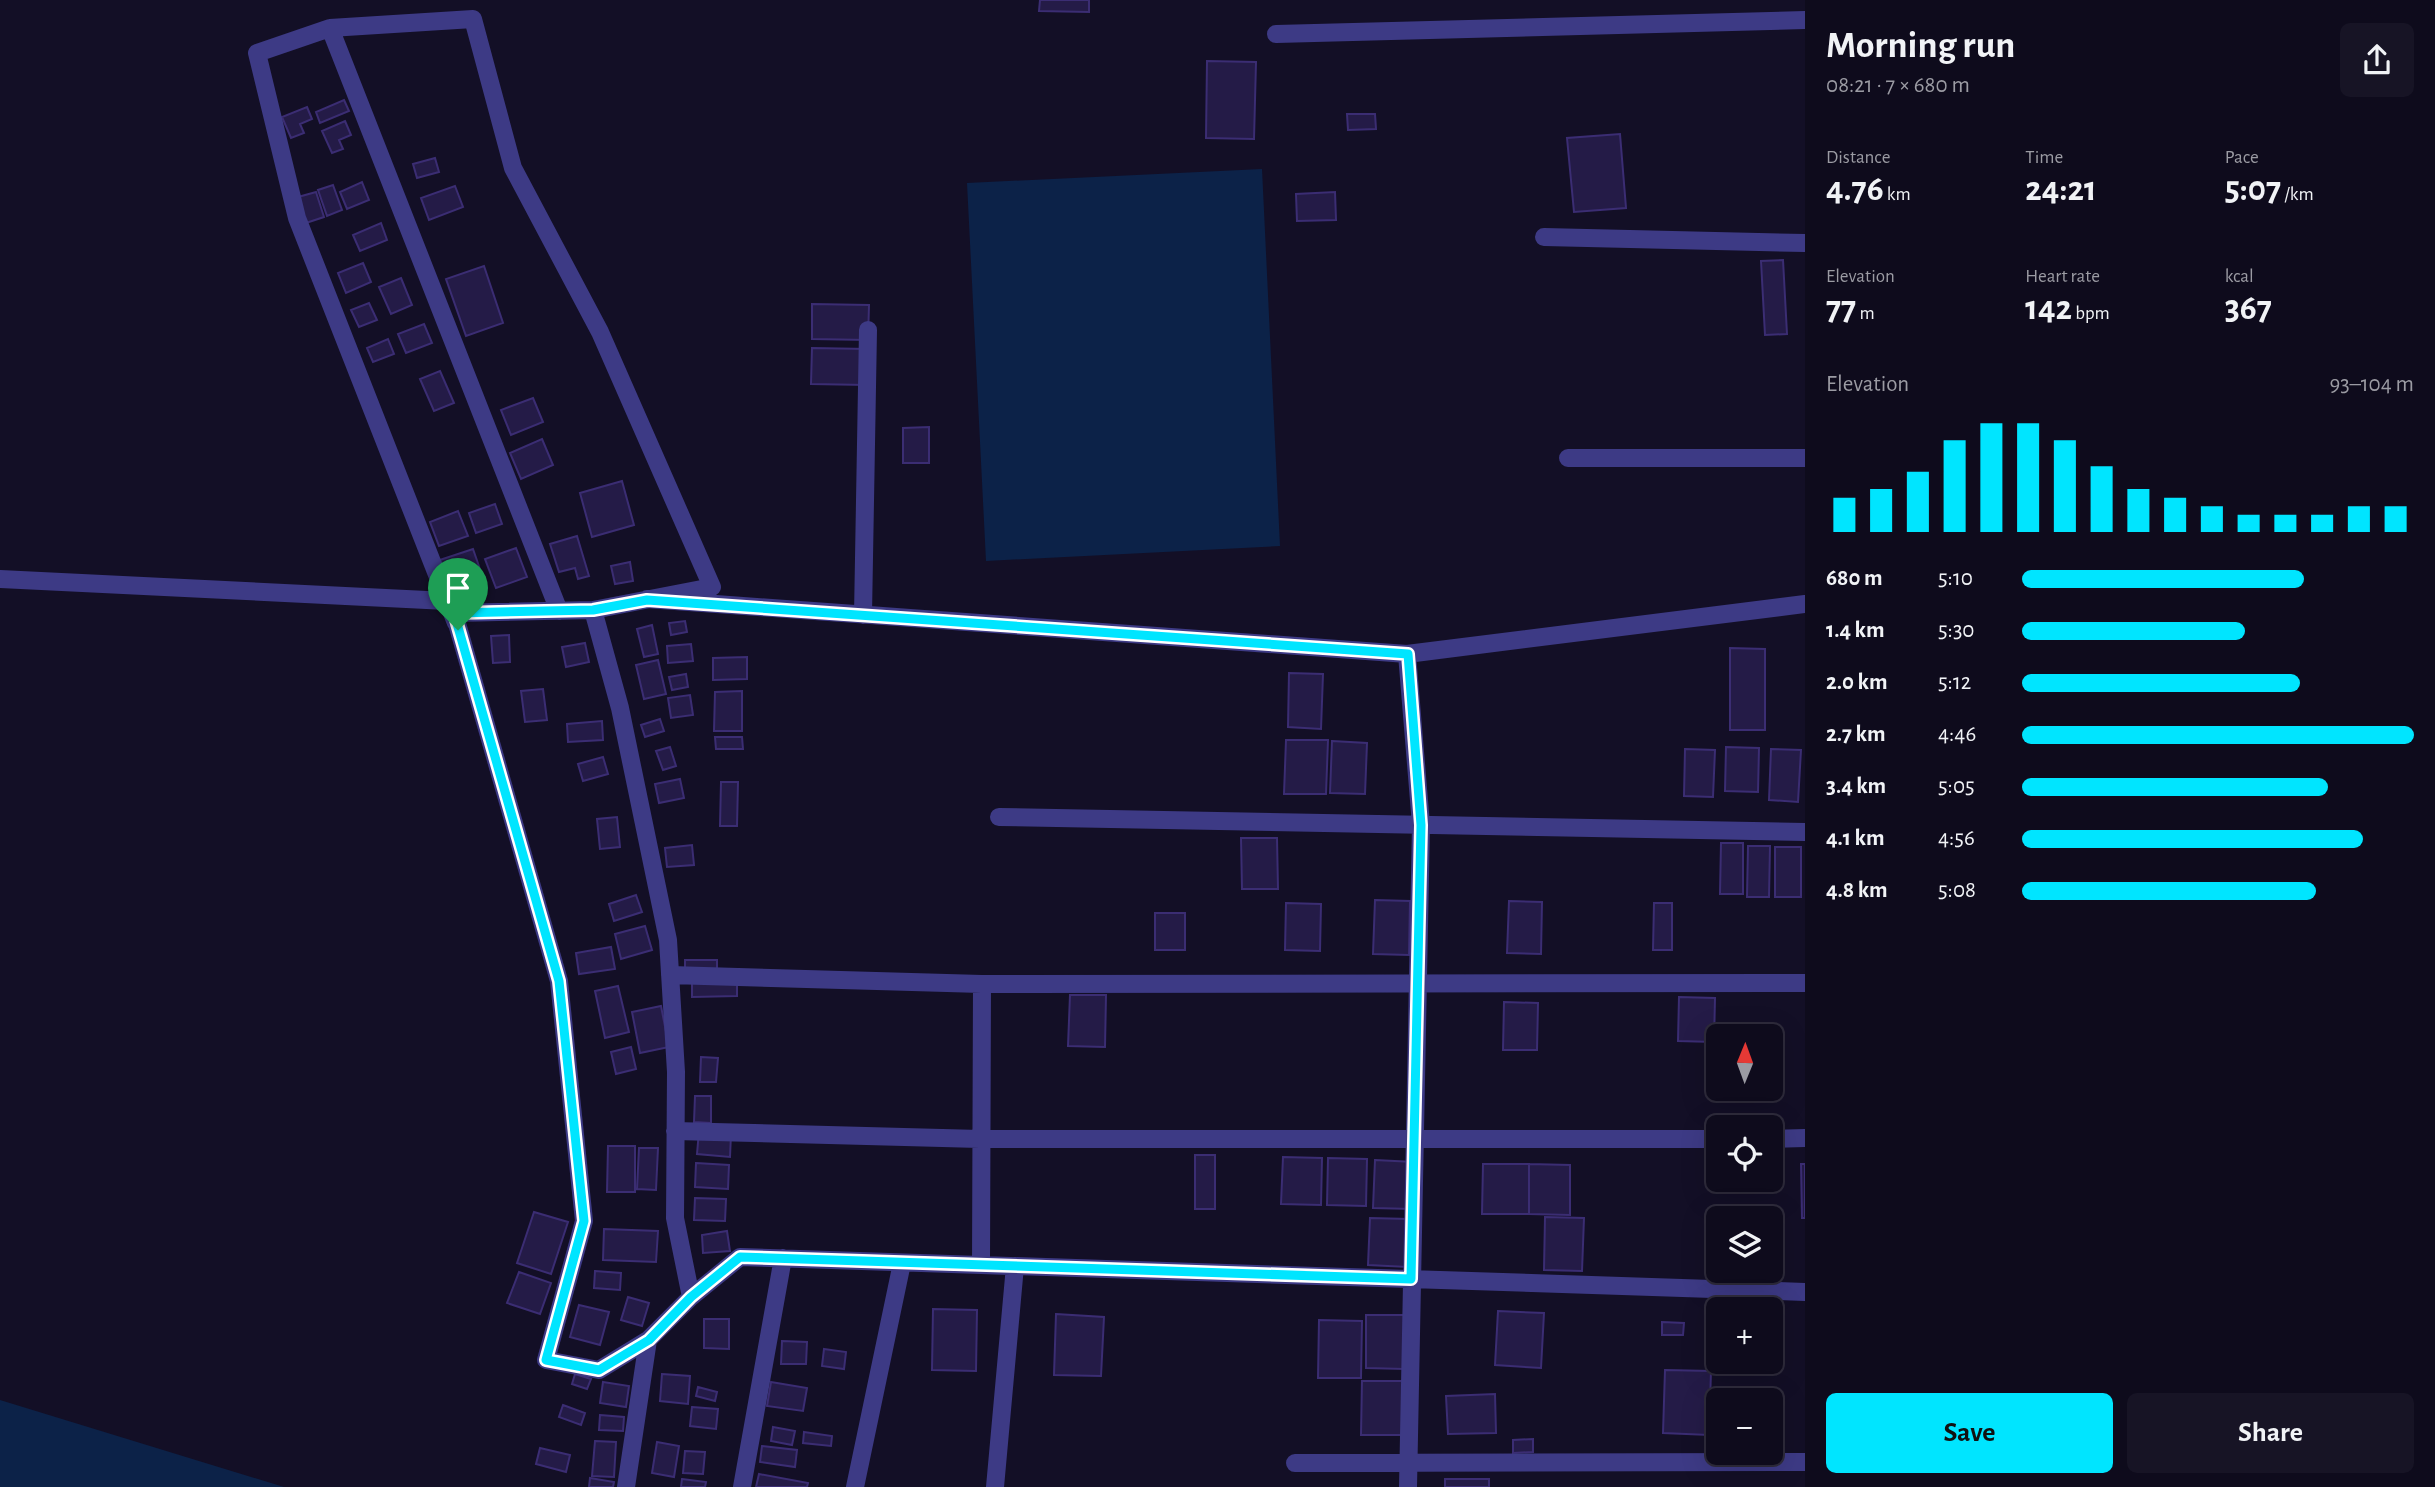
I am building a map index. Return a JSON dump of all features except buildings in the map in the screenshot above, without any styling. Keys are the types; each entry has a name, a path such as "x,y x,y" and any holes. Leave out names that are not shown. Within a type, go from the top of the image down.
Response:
{"street":[{"path":"458,630 297,218 257,53 330,28 473,19 513,168 600,332 712,587 593,610 454,613 559,981 584,1221 546,1360 599,1370 649,1340 691,1297 740,1257 1805,1292"},
{"path":"1276,34 1805,20"},
{"path":"330,28 559,611"},
{"path":"1544,237 1805,243"},
{"path":"863,615 868,330"},
{"path":"1568,458 1805,458"},
{"path":"0,579 447,601"},
{"path":"647,600 1408,654 1805,604"},
{"path":"593,610 620,708 668,940 676,1072 675,1218 691,1297"},
{"path":"1408,654 1421,825 1408,1487"},
{"path":"999,817 1805,831"},
{"path":"670,975 982,984 1805,983"},
{"path":"981,1265 982,984"},
{"path":"675,1131 980,1139 1706,1139"},
{"path":"1783,1139 1805,1138"},
{"path":"742,1487 783,1258"},
{"path":"855,1487 902,1263"},
{"path":"995,1487 1015,1266"},
{"path":"626,1487 649,1340"},
{"path":"1295,1463 1805,1462"}],"water":[{"path":"1262,169 1280,546 986,561 967,183"},
{"path":"0,1400 284,1487 0,1487"}],"route":[{"path":"647,600 1408,654 1421,825 1411,1279 740,1257 691,1297 649,1340 599,1370 546,1360 584,1221 559,981 458,630 454,613 593,610 647,600"}]}
